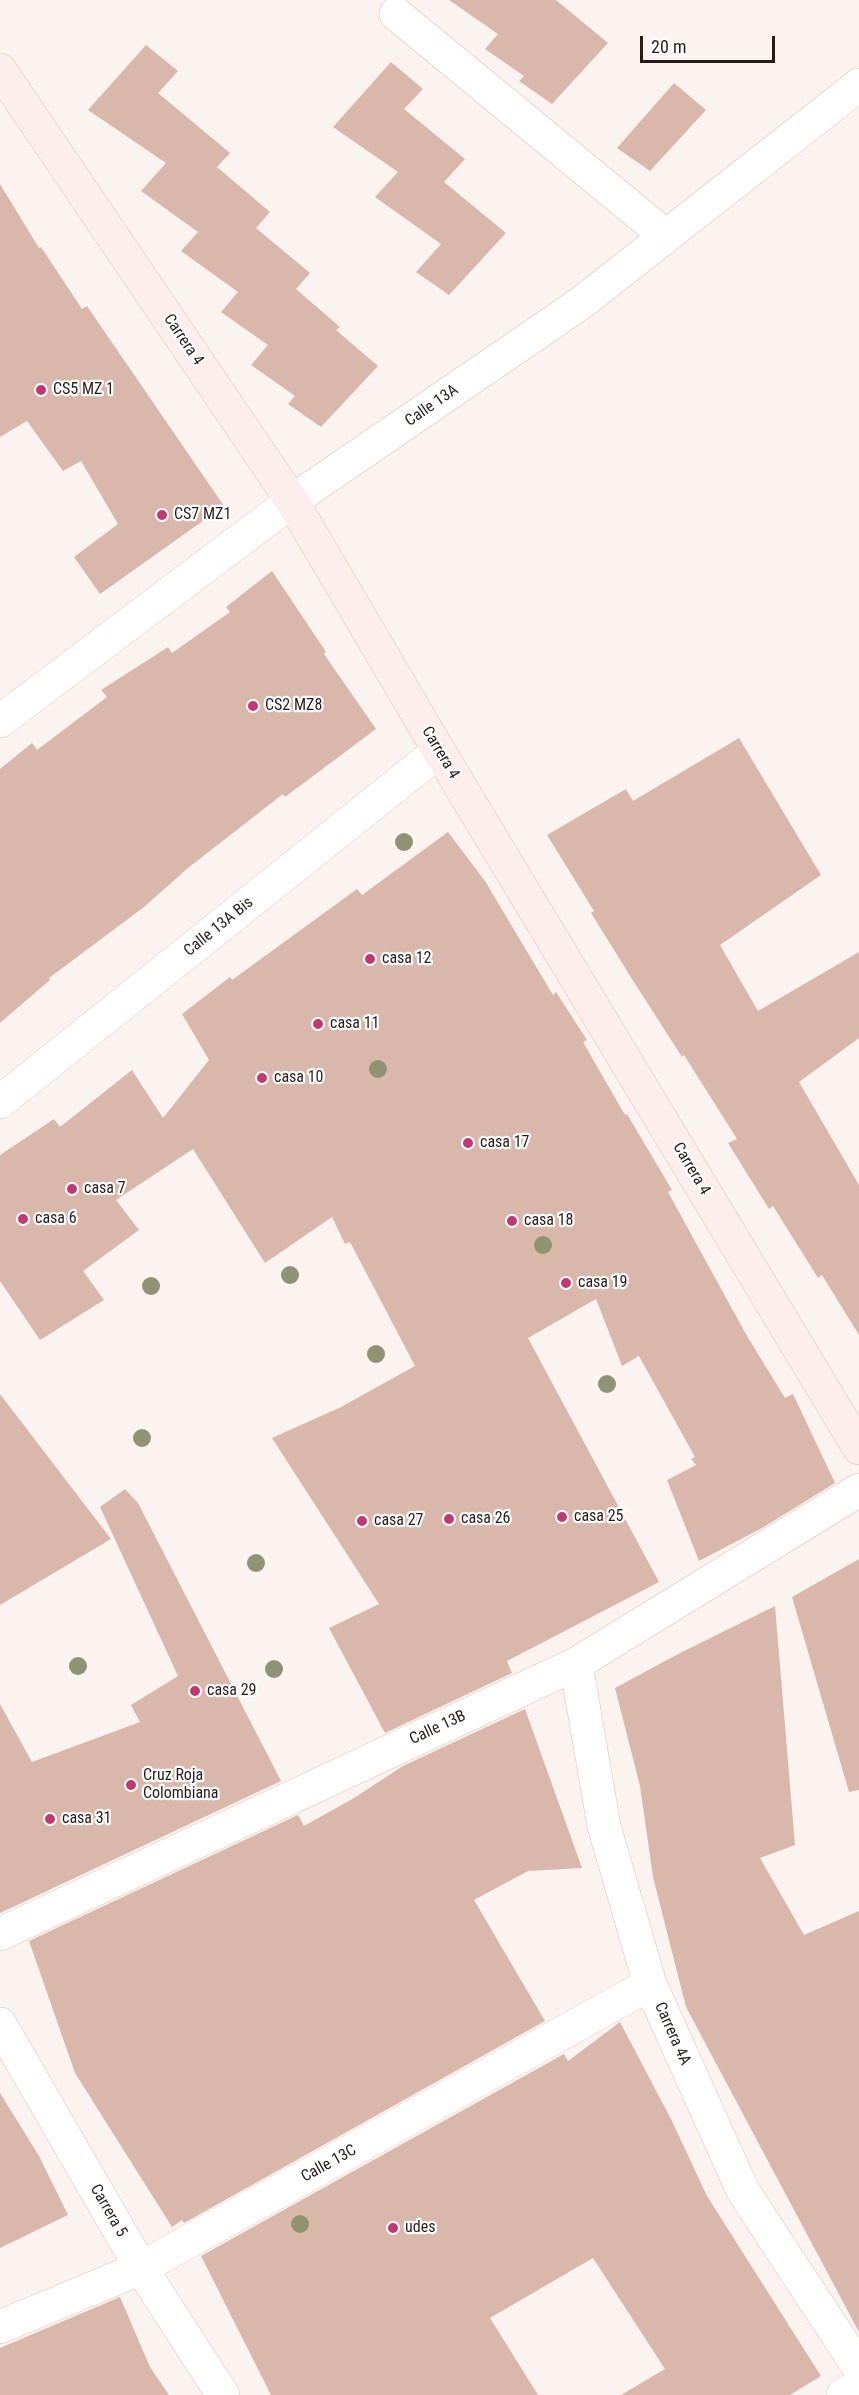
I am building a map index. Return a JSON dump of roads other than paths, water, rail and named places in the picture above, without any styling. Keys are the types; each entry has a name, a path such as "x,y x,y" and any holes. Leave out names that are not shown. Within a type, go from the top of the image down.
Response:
{"main road":[{"name":"Carrera 4","path":"0,70 292,501 439,752 859,1448"}],"street":[{"path":"396,14 666,236"},
{"name":"Calle 13A","path":"0,721 292,501 581,303 859,85"},
{"name":"Calle 13A Bis","path":"0,1102 439,752"},
{"name":"Calle 13B","path":"0,1934 576,1664 859,1490"},
{"name":"Carrera 4A","path":"576,1664 604,1826 650,1984 742,2191 859,2368"},
{"name":"Calle 13C","path":"0,2327 141,2268 650,1984"},
{"name":"Carrera 5","path":"0,2024 141,2268 223,2395"},
{"path":"843,2395 859,2385"}],"place":[{"name":"CS5 MZ 1","path":"41,390"},
{"name":"CS7 MZ1","path":"162,515"},
{"name":"CS2 MZ8","path":"253,706"},
{"name":"casa 12","path":"370,959"},
{"name":"casa 11","path":"318,1024"},
{"name":"casa 10","path":"262,1078"},
{"name":"casa 17","path":"468,1143"},
{"name":"casa 7","path":"72,1189"},
{"name":"casa 6","path":"23,1219"},
{"name":"casa 18","path":"512,1221"},
{"name":"casa 19","path":"566,1283"},
{"name":"casa 25","path":"562,1517"},
{"name":"casa 26","path":"449,1519"},
{"name":"casa 27","path":"362,1521"},
{"name":"casa 29","path":"195,1691"},
{"name":"Cruz Roja Colombiana","path":"131,1785"},
{"name":"casa 31","path":"50,1819"},
{"name":"udes","path":"393,2228"}]}
